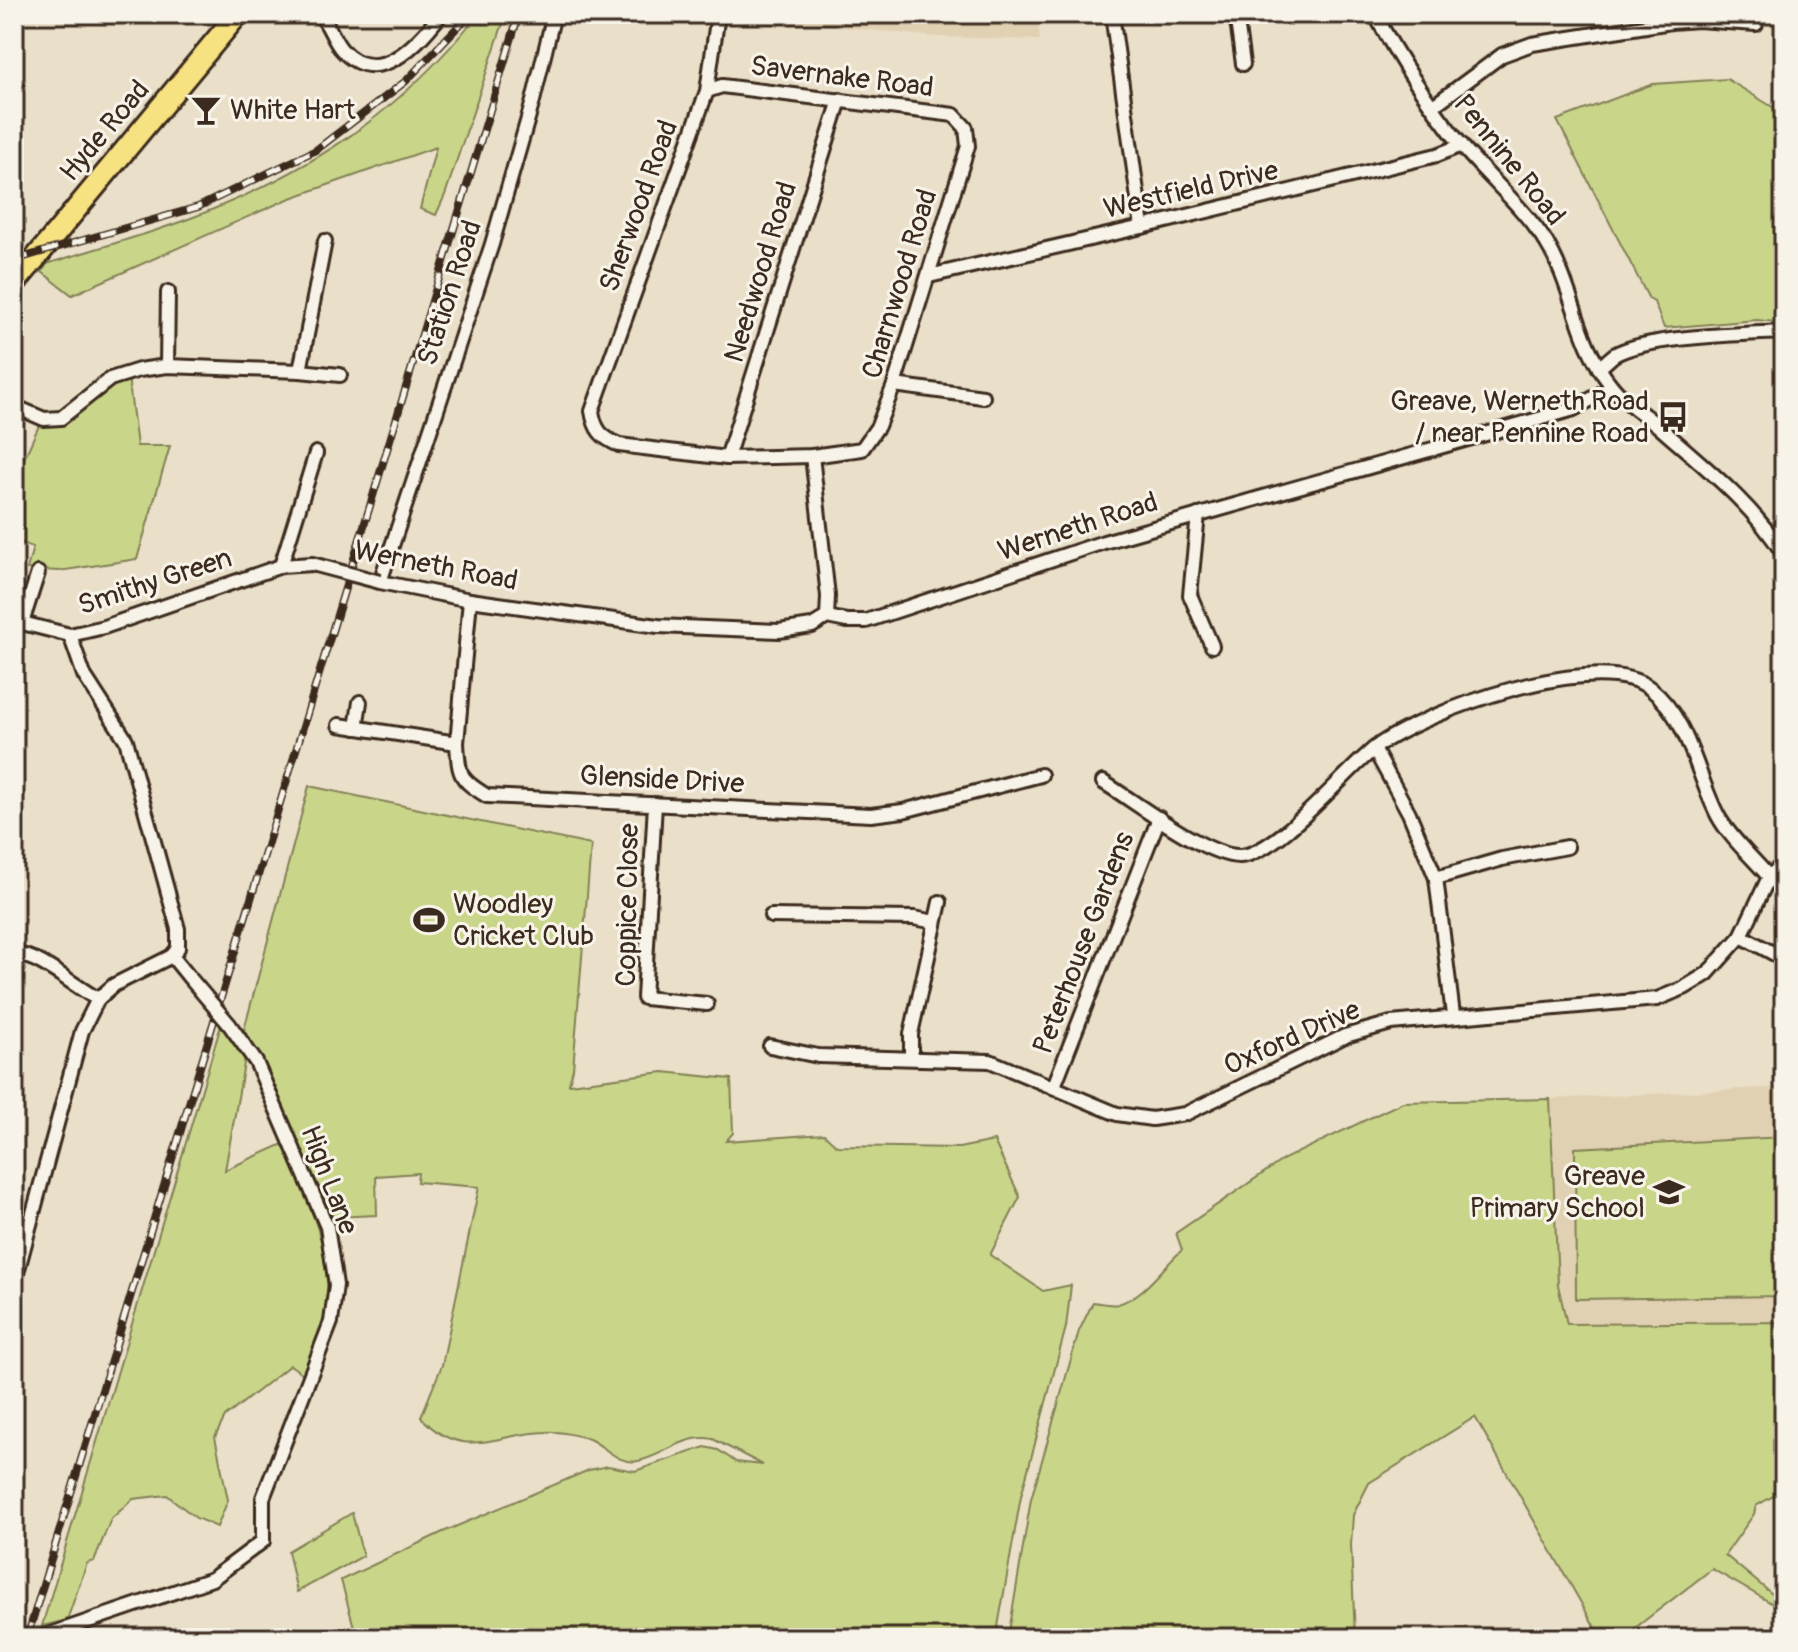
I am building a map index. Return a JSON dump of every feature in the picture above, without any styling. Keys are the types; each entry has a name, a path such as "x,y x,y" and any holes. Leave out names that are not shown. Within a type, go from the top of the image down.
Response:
{"main road":[{"name":"Hyde Road","path":"14,284 238,14"}],"street":[{"path":"319,14 345,53 359,63 374,67 386,65 413,46 441,14"},
{"name":"Station Road","path":"380,582 492,244 554,14"},
{"name":"Sherwood Road","path":"718,14 707,91 592,411 594,428 606,440 619,445 727,458"},
{"path":"1112,14 1142,227"},
{"path":"1236,14 1243,64"},
{"name":"Pennine Road","path":"1375,14 1433,106 1462,145 1519,205 1548,246 1567,286 1582,332 1612,387"},
{"path":"1433,106 1502,55 1532,44 1671,22 1698,20 1756,24"},
{"name":"Savernake Road","path":"707,91 722,86 954,115 966,128"},
{"name":"Needwood Road","path":"727,458 840,100"},
{"name":"Charnwood Road","path":"812,456 862,449 878,426 894,385 968,146 966,128"},
{"name":"Westfield Drive","path":"929,276 1437,155 1462,145"},
{"path":"300,371 325,241"},
{"path":"167,366 168,292"},
{"path":"1599,368 1614,355 1635,348 1683,340 1784,332"},
{"path":"14,406 44,419 61,418 110,379 167,366 340,375"},
{"path":"894,385 983,397"},
{"path":"1612,387 1716,477 1752,513 1784,555"},
{"name":"Werneth Road","path":"312,564 380,582 470,600 658,626 796,630 812,626 827,617 866,621 1104,542 1574,409 1612,387"},
{"path":"281,566 316,453"},
{"path":"727,458 812,456 828,596 827,617"},
{"path":"1198,515 1190,595 1212,646"},
{"name":"Smithy Green","path":"18,622 70,635 104,627 281,566 312,564"},
{"path":"18,622 38,573"},
{"name":"Glenside Drive","path":"470,600 457,743 458,766 465,782 487,796 871,815 903,811 1041,775"},
{"path":"14,1284 82,1031 98,999 114,985 172,956 178,948 178,929 126,740 84,675 70,635"},
{"path":"1103,782 1215,852 1242,856 1269,845 1374,749 1396,734 1512,688 1562,678 1627,677 1650,689 1677,720 1720,821 1769,877"},
{"path":"356,728 360,702"},
{"path":"339,725 457,743"},
{"path":"1374,749 1409,813 1436,878 1453,1015"},
{"name":"Coppice Close","path":"655,804 644,998 707,1004"},
{"name":"Peterhouse Gardens","path":"1054,1086 1159,818"},
{"path":"1436,878 1502,859 1567,847"},
{"name":"Oxford Drive","path":"770,1046 796,1054 818,1056 990,1061 1117,1114 1152,1119 1174,1116 1185,1114 1345,1036 1391,1023 1657,999 1684,988 1707,974 1741,936 1769,877 1784,863"},
{"path":"911,1058 911,1034 940,902"},
{"path":"771,916 914,918 935,922"},
{"path":"1741,936 1784,959"},
{"path":"14,954 37,959 75,987 98,999"},
{"name":"High Lane","path":"39,1638 212,1579 263,1541 263,1498 331,1322 336,1285 327,1227 256,1062 229,1024 172,956"}],"shaded area":[{"path":"716,14 1037,14 1040,40 937,37"},
{"name":"Greave Primary School","path":"1784,1087 1784,1322 1567,1324 1558,1285 1550,1099"}],"green space":[{"path":"478,14 500,14 499,18 504,20 436,215 420,209 436,147 288,199 72,295 42,272 47,264 196,216 292,172 360,129 392,104 451,47"},
{"path":"1727,79 1784,114 1784,323 1757,320 1664,328 1654,302 1649,299 1557,120 1653,84"},
{"path":"128,376 137,446 170,446 137,559 59,571 27,569 33,547 14,540 14,459 23,461 41,421 61,423"},
{"path":"309,786 591,845 573,1069 569,1084 663,1072 731,1079 733,1133 726,1141 824,1134 837,1146 959,1148 994,1141 1020,1197 990,1255 1043,1291 1071,1285 1066,1327 1021,1496 996,1638 357,1638 341,1580 443,1532 589,1470 608,1466 635,1471 705,1447 718,1450 736,1462 763,1465 713,1439 693,1439 648,1458 631,1461 618,1458 589,1439 562,1433 465,1442 436,1431 421,1417 442,1365 479,1187 417,1182 418,1173 376,1176 377,1215 333,1217 244,1030"},
{"path":"221,1025 245,1058 225,1170 283,1144 311,1208 324,1253 327,1298 324,1322 303,1374 290,1365 225,1417 215,1437 228,1500 217,1527 196,1518 167,1495 133,1499 111,1519 94,1561 87,1563 67,1620 42,1626"},
{"path":"1550,1099 1558,1285 1567,1324 1784,1322 1784,1490 1756,1506 1754,1514 1725,1555 1784,1604 1780,1608 1712,1569 1622,1638 1601,1638 1475,1417 1369,1483 1353,1515 1351,1545 1355,1638 1008,1638 1031,1499 1079,1331 1093,1302 1115,1305 1128,1300 1153,1281 1182,1250 1176,1233 1284,1159 1403,1102"},
{"name":"Greave Primary School","path":"1784,1137 1784,1296 1576,1299 1575,1148"},
{"path":"352,1513 363,1556 297,1592 288,1551"}],"railway":[{"path":"14,260 198,207 316,150 406,81 470,14"},
{"path":"27,1638 519,14"}],"place":[{"name":"White Hart","path":"206,110"},
{"name":"Greave, Werneth Road / near Pennine Road","path":"1673,417"},
{"name":"Woodley Cricket Club","path":"429,920"},
{"name":"Greave Primary School","path":"1669,1192"}]}
